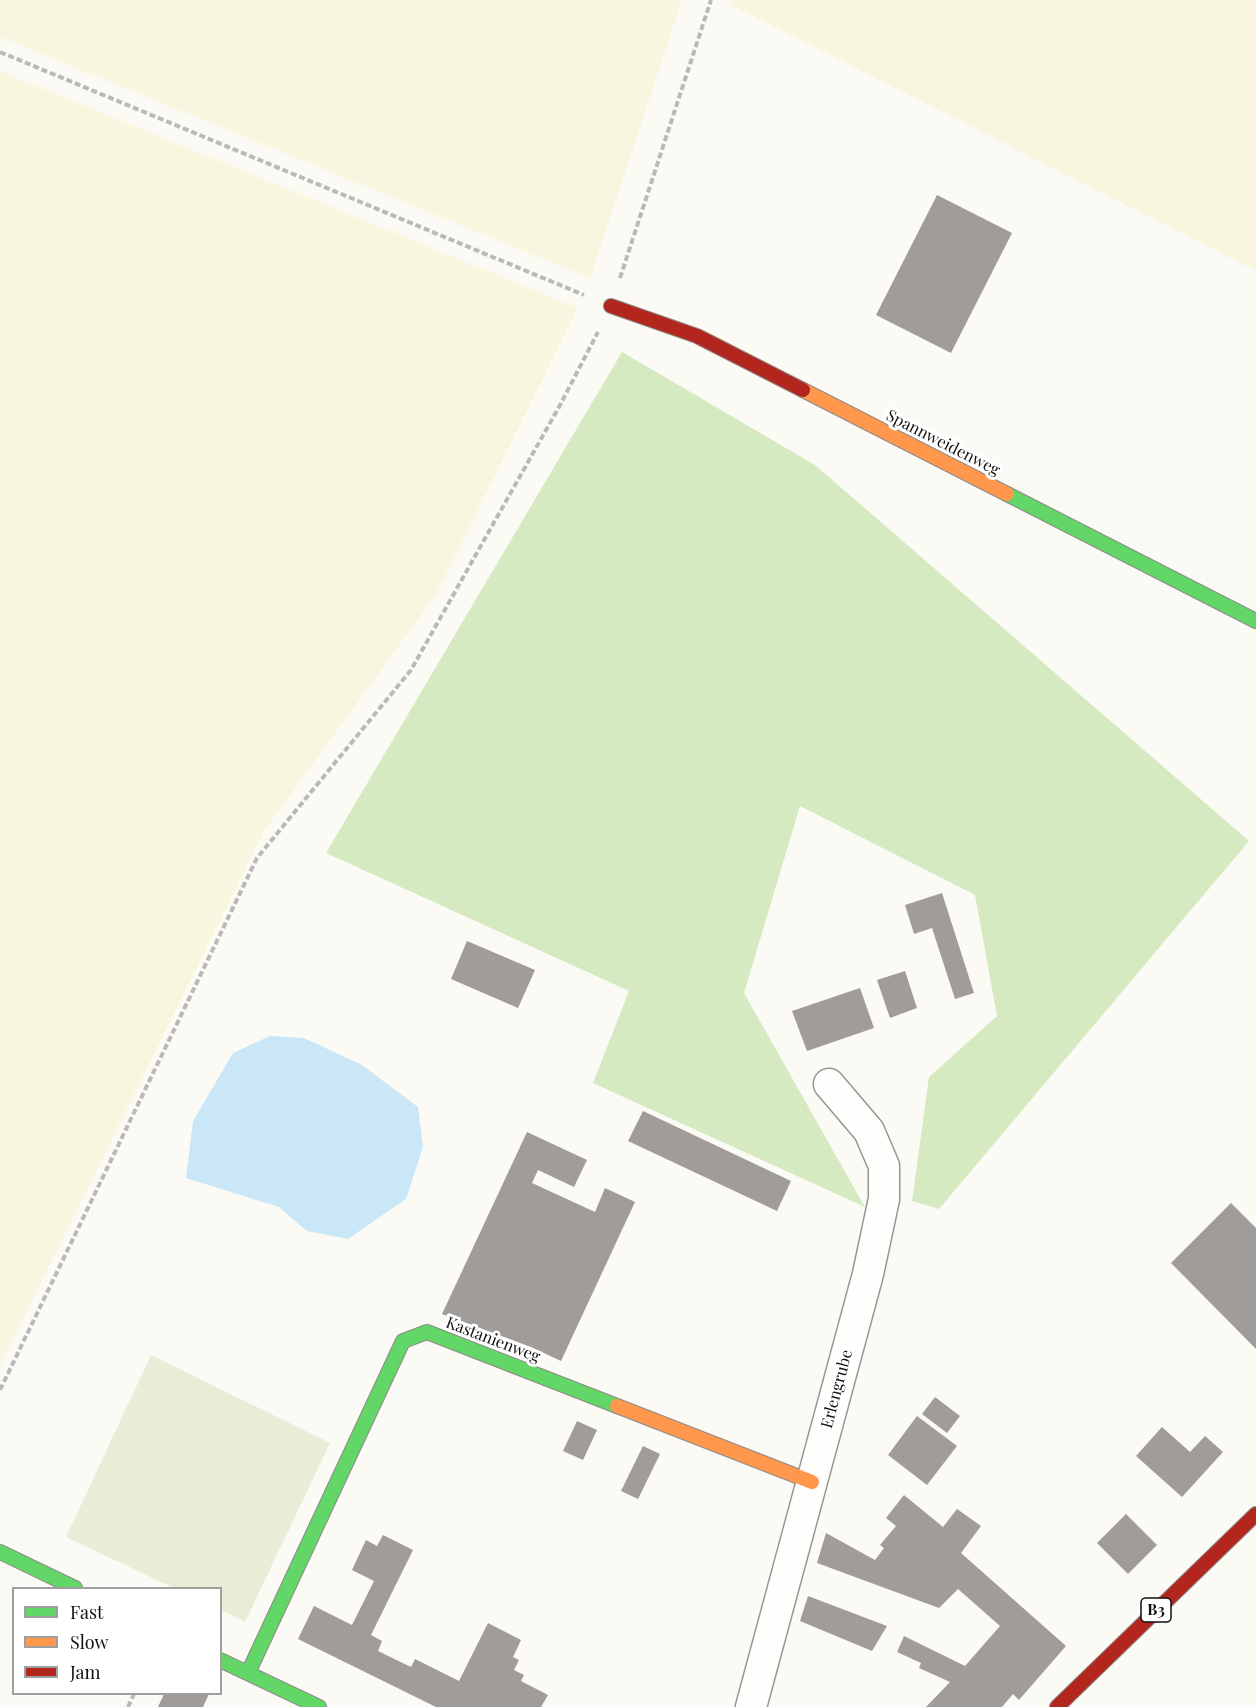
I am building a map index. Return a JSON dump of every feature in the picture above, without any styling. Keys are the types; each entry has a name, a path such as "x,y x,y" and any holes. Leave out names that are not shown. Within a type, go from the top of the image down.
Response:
{"street":[{"name":"Spannweidenweg","path":"611,306 697,336 1256,621"},
{"name":"Erlengrube","path":"752,1707 868,1274 884,1199 884,1166 869,1131 829,1084"},
{"name":"Kastanienweg","path":"248,1673 403,1341 427,1332 812,1482"},
{"name":"B3","path":"1057,1707 1256,1514"},
{"path":"0,1552 73,1587"},
{"path":"222,1661 319,1707"}],"path":[{"path":"0,1390 257,858 411,670 559,407 611,306 711,0"},
{"path":"0,52 611,306"}],"shaded area":[{"path":"0,0 682,0 590,278 0,37"},
{"path":"733,0 1256,0 1256,271 731,5"},
{"path":"0,71 578,308 436,595 264,831 0,1366"}],"green space":[{"path":"622,352 815,465 1249,841 939,1209 912,1201 929,1077 997,1016 975,895 800,806 744,993 865,1207 593,1083 629,991 326,853"},
{"path":"151,1355 330,1443 245,1622 222,1610 222,1587 172,1587 66,1537"}],"water":[{"path":"270,1036 304,1038 362,1065 418,1107 423,1147 406,1199 348,1239 307,1231 279,1207 186,1178 193,1121 233,1053"}],"building":[{"path":"937,195 1012,233 951,353 876,315"},
{"path":"942,893 974,993 955,999 932,928 914,934 905,905"},
{"path":"467,941 535,970 518,1008 451,979"},
{"path":"905,971 917,1008 890,1018 877,980"},
{"path":"860,988 874,1028 807,1051 792,1011"},
{"path":"643,1111 791,1181 777,1211 628,1141"},
{"path":"527,1132 587,1160 574,1187 538,1170 532,1183 595,1212 605,1188 635,1202 561,1361 531,1347 442,1314"},
{"path":"1231,1203 1256,1228 1256,1349 1171,1263"},
{"path":"935,1397 960,1416 947,1433 922,1414"},
{"path":"917,1416 957,1446 927,1485 888,1455"},
{"path":"577,1421 597,1430 583,1460 563,1451"},
{"path":"1162,1427 1190,1452 1205,1436 1223,1452 1182,1497 1136,1456"},
{"path":"643,1446 660,1454 638,1499 621,1491"},
{"path":"904,1495 943,1527 957,1509 981,1526 961,1553 1066,1646 1019,1700 1013,1694 1002,1707 926,1707 950,1682 919,1668 921,1663 897,1652 904,1636 965,1666 1000,1626 958,1589 939,1608 817,1563 826,1533 875,1560 884,1548 880,1545 896,1526 886,1518"},
{"path":"1126,1514 1157,1545 1128,1574 1097,1543"},
{"path":"383,1535 413,1550 371,1635 382,1641 378,1651 411,1667 415,1659 459,1681 488,1623 521,1640 513,1657 519,1660 514,1670 524,1675 521,1681 548,1695 541,1707 436,1707 298,1639 314,1606 352,1625 374,1581 352,1570 366,1540 377,1546"},
{"path":"808,1596 887,1626 872,1651 800,1621"},
{"path":"164,1695 209,1695 203,1707 158,1707"}],"traffic: fast":[{"path":"1007,494 1256,621"},
{"path":"248,1673 403,1341 427,1332 617,1406"},
{"path":"0,1552 73,1587"},
{"path":"222,1661 319,1707"}],"traffic: slow":[{"path":"803,390 1007,494"},
{"path":"617,1406 812,1482"}],"traffic: jam":[{"path":"611,306 697,336 803,390"},
{"path":"1057,1707 1256,1514"}]}
